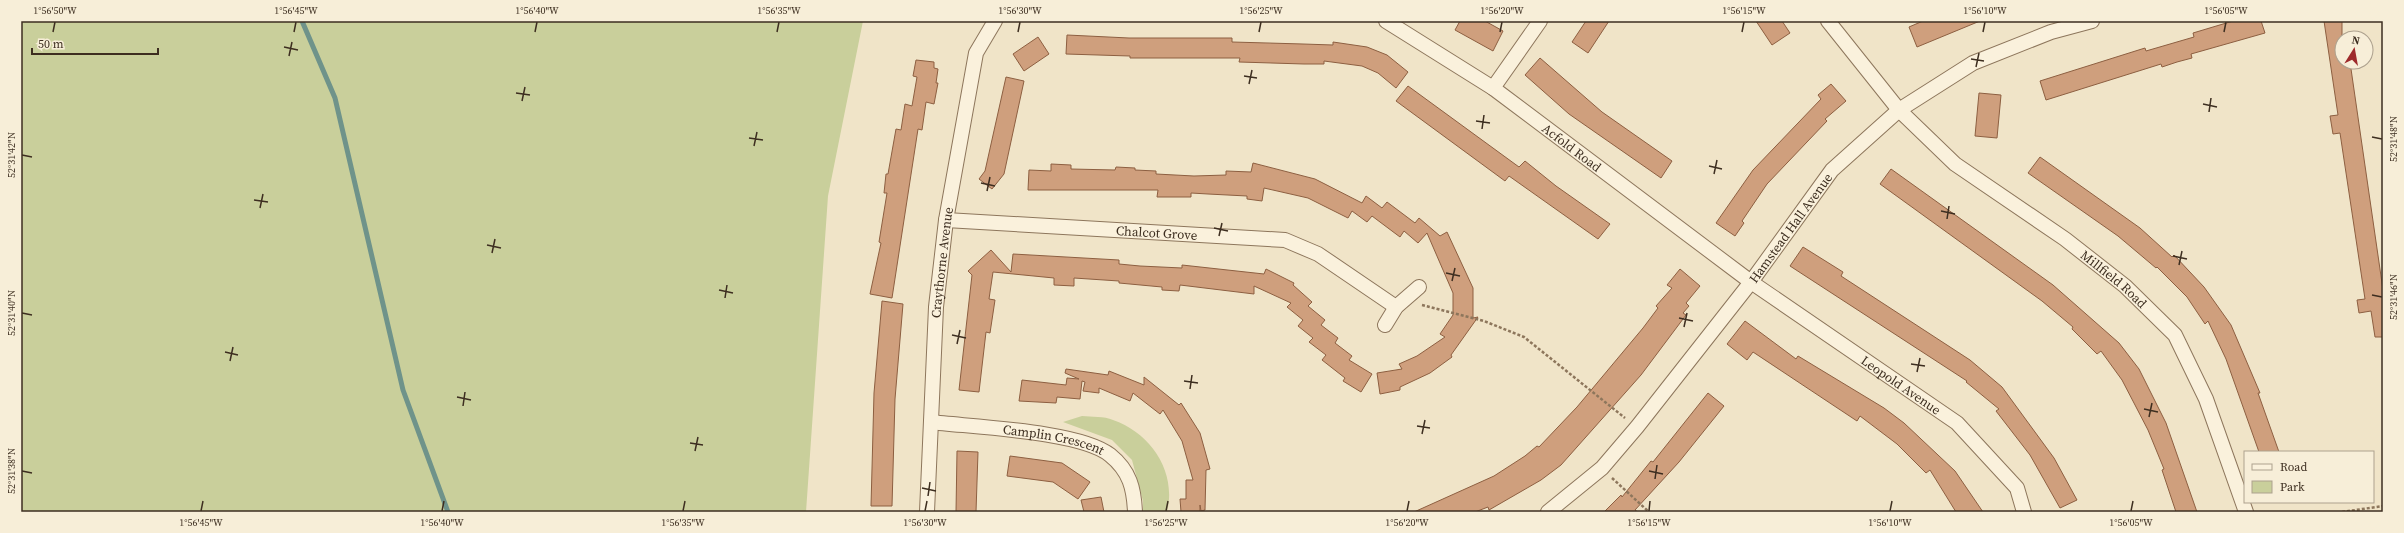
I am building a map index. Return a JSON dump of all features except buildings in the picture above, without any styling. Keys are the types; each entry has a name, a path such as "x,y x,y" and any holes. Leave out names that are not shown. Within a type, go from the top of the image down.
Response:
{"street":[{"name":"Craythorne Avenue","path":"928,512 936,306 946,220 976,53 994,21"},
{"name":"Acfold Road","path":"1386,21 1493,88 1751,282"},
{"path":"1493,88 1540,21"},
{"name":"Millfield Road","path":"1828,21 1899,110 1955,164 2065,239 2125,286 2175,336 2206,399 2246,512"},
{"name":"Hamstead Hall Avenue","path":"1548,512 1602,468 1637,427 1751,282 1832,170 1899,110 1973,64 2051,32 2092,21"},
{"name":"Chalcot Grove","path":"946,220 1285,240 1318,254 1400,304"},
{"name":"Leopold Avenue","path":"1751,282 1957,423 2017,488 2024,512"},
{"path":"1385,325 1400,304 1418,287"},
{"name":"Camplin Crescent","path":"931,422 1042,434 1089,444 1110,455 1122,468 1134,489 1135,512"}],"path":[{"path":"1400,304 1484,321 1524,337 1637,427"},
{"path":"1602,468 1648,512"},
{"path":"2342,512 2383,506"}],"green space":[{"path":"21,21 863,21 828,196 806,512 21,512"},
{"path":"1082,416 1102,417 1113,420 1127,426 1139,434 1149,444 1158,456 1168,483 1169,497 1167,512 1143,512 1143,501 1132,460 1112,440 1063,422"}],"waterway":[{"path":"302,21 335,98 403,390 448,512"}]}
